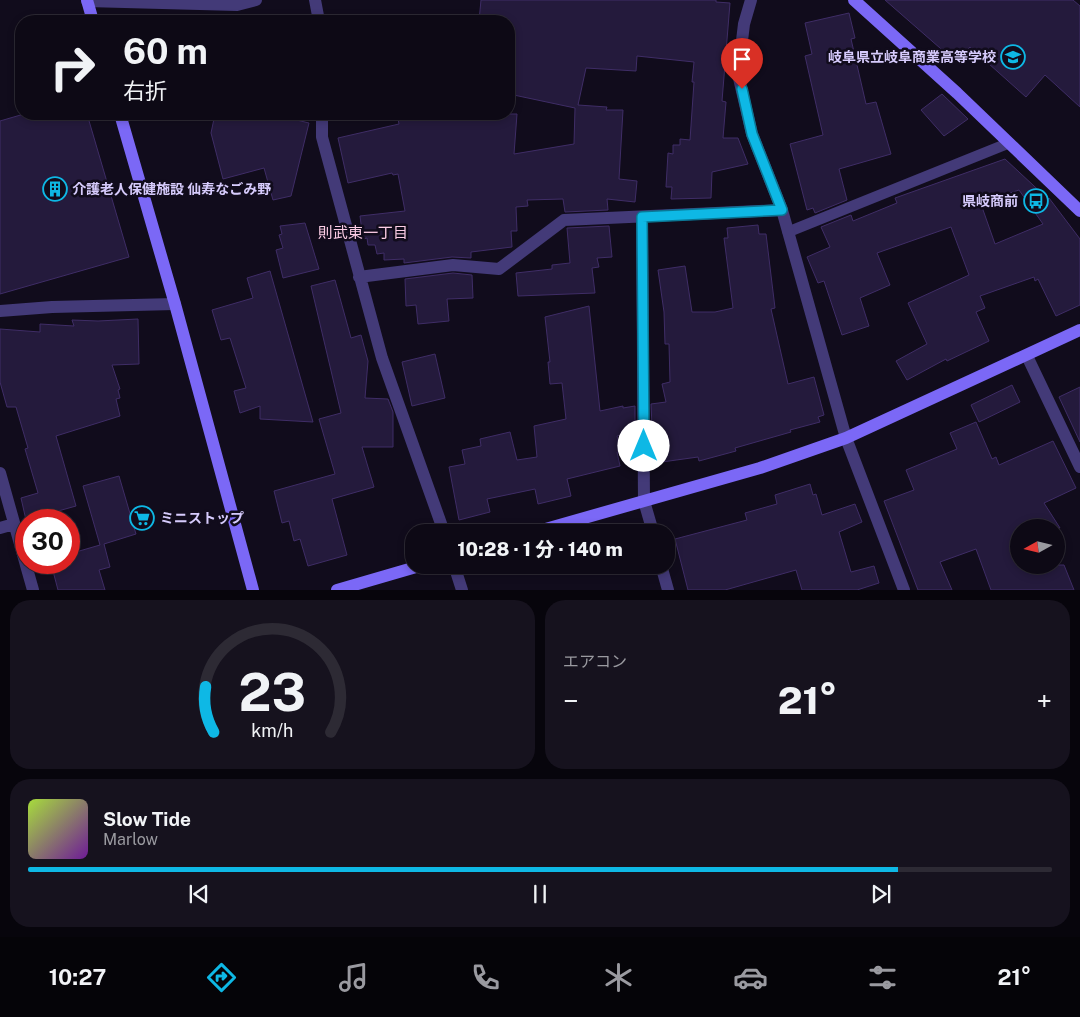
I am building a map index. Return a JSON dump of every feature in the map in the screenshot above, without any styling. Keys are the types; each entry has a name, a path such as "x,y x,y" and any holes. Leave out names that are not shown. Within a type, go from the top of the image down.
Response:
{"street":[{"path":"91,15 87,1 237,5 256,0"},
{"path":"315,0 318,15"},
{"path":"750,0 744,24 738,74 752,134 782,210 846,438 904,590"},
{"path":"854,0 957,93 1080,211"},
{"path":"122,120 175,304 253,590"},
{"path":"322,120 322,137 382,358 441,524"},
{"path":"359,277 453,264 499,269 564,220 782,210"},
{"path":"642,217 644,501 650,524"},
{"path":"0,311 52,307 175,304"},
{"path":"563,524 760,468 846,438 1080,330"},
{"path":"1027,356 1080,467"},
{"path":"0,473 33,590"},
{"path":"0,528 14,524"},
{"path":"337,590 405,570"},
{"path":"457,574 462,590"},
{"path":"664,574 668,590"}],"lane":[{"path":"788,232 1009,143"}],"building":[{"path":"481,0 716,0 716,2 730,3 722,101 726,102 723,138 738,138 748,164 712,172 711,198 671,199 672,187 666,187 668,153 673,154 673,145 680,145 680,139 690,140 694,62 637,56 636,71 586,68 578,105 607,107 606,110 623,110 619,179 637,181 635,202 607,199 608,210 565,212 563,199 527,200 528,206 516,207 517,231 511,231 512,247 471,252 471,258 452,257 404,263 404,259 384,260 384,253 377,254 375,245 368,245 367,238 363,239 360,216 405,211 398,174 393,175 392,173 348,183 338,138 399,124 398,120 515,120 515,114 517,114 514,154 574,144 575,108 515,95 515,15 480,15"},
{"name":"岐阜県立岐阜商業高等学校","path":"885,0 1073,0 1080,6 1080,107 1045,75 1026,97 970,47 956,62"},
{"path":"849,13 855,38 851,39 866,104 876,102 891,154 839,169 847,200 815,213 813,208 807,210 790,144 823,135 805,56 812,54 805,23"},
{"path":"942,94 968,119 944,136 921,110"},
{"name":"介護老人保健施設 仙寿なごみ野","path":"15,117 15,120 89,120 129,257 0,294 0,121"},
{"path":"214,120 297,120 309,123 291,196 273,200 264,168 223,179 211,133"},
{"path":"1005,159 1049,198 1080,239 1080,305 1056,316 1038,279 1035,281 1034,277 980,296 985,308 976,312 989,341 947,361 946,359 907,380 896,361 927,344 908,303 969,275 951,227 877,253 890,285 860,298 869,326 842,335 824,281 818,283 807,257 830,247 821,227 851,215 853,221 897,203 895,198","holes":["1019,190 1043,224 995,244 982,207 985,206 983,202"]},
{"path":"305,223 319,269 283,278 276,250 283,248 279,235 282,234 280,226"},
{"path":"758,225 759,234 766,234 775,308 771,309 788,384 814,377 824,415 818,417 820,422 735,448 736,451 699,461 698,457 662,462 657,426 652,427 651,404 666,402 662,384 670,382 669,344 665,344 664,312 658,270 685,266 692,312 715,312 733,308 724,238 728,238 727,228"},
{"path":"609,226 612,257 597,258 599,267 592,268 595,293 518,296 516,273 552,269 552,265 570,263 567,228"},
{"path":"270,271 313,422 260,419 260,406 240,413 234,391 246,388 230,338 221,340 212,310 253,298 247,278"},
{"path":"453,273 472,275 473,298 447,299 449,321 418,324 416,305 406,306 405,279"},
{"path":"335,280 351,338 361,335 368,361 365,398 388,399 393,412 393,447 362,447 374,487 332,499 347,555 308,566 300,539 294,541 289,521 282,523 274,491 335,474 319,419 341,413 311,286"},
{"path":"589,306 600,411 623,406 623,408 635,406 635,431 617,436 621,451 617,452 620,466 567,479 571,496 538,504 535,489 487,499 490,512 459,520 449,467 465,464 462,450 481,446 480,439 510,432 517,460 537,457 534,426 566,419 562,383 550,384 548,362 550,362 545,317"},
{"path":"138,319 139,364 112,365 120,389 118,390 120,398 116,399 120,416 56,436 76,506 65,509 24,509 21,498 38,493 25,449 28,448 16,407 7,407 0,382 0,329 40,332 40,324 74,326 72,320"},
{"path":"435,354 445,398 412,406 402,362"},
{"path":"1012,385 1020,402 979,422 971,405"},
{"path":"1080,387 1080,442 1059,397"},
{"path":"976,422 992,459 996,457 999,465 1053,441 1076,488 1044,503 1054,519 1010,519 1010,574 1065,574 1065,568 1074,590 991,590 976,549 940,562 952,590 918,590 884,501 914,490 906,470 957,449 950,433"},
{"path":"119,476 136,534 104,544 110,567 99,570 105,590 58,590 54,574 80,574 80,551 100,545 83,486"},
{"path":"810,484 813,495 816,494 822,515 855,504 862,522 839,532 851,572 874,566 879,583 857,590 802,590 796,570 725,590 688,590 675,539 747,520 745,513 777,504 775,495"}],"place":[{"name":"岐阜県立岐阜商業高等学校","path":"1013,57"},
{"name":"介護老人保健施設 仙寿なごみ野","path":"55,189"},
{"name":"県岐商前","path":"1036,201"},
{"name":"ミニストップ","path":"142,518"}],"district":[{"name":"則武東一丁目","path":"363,233"}],"route":[{"path":"644,446 642,217 782,210 752,134 742,89"}]}
